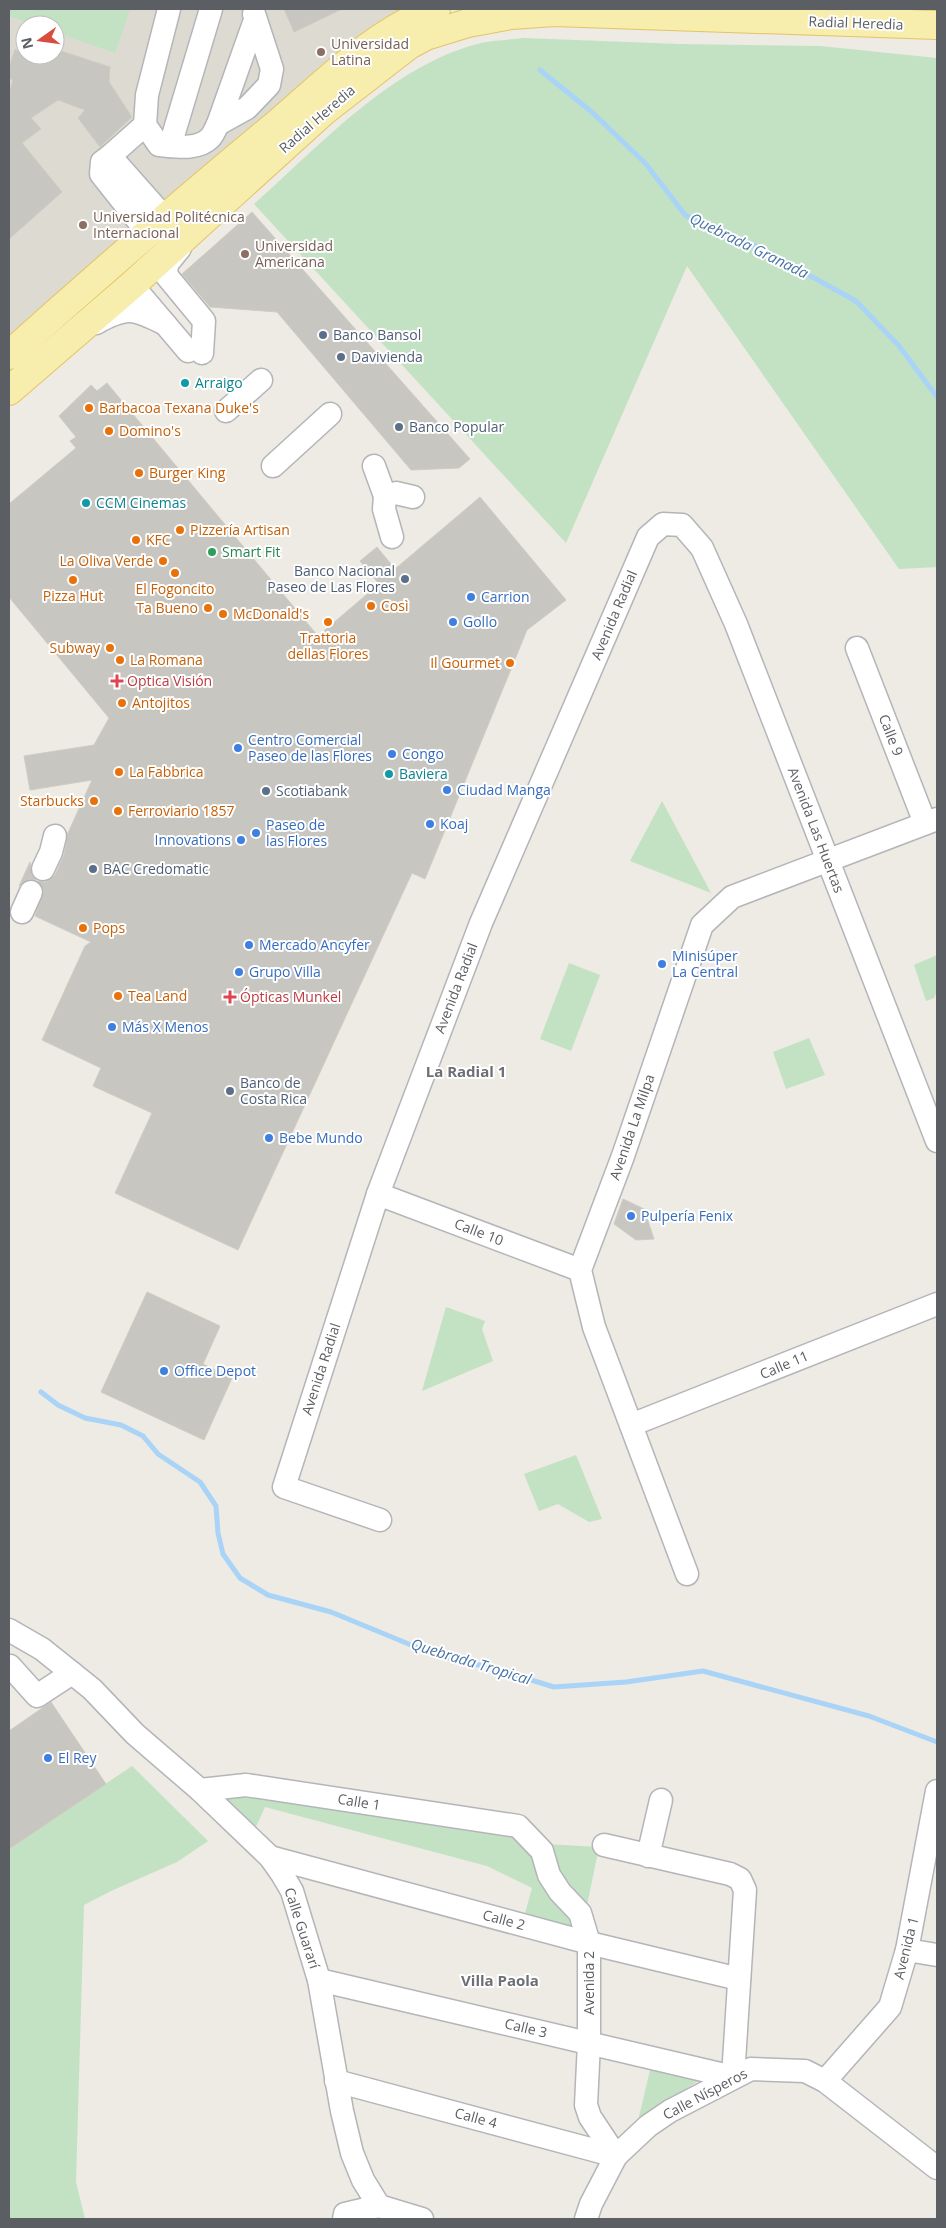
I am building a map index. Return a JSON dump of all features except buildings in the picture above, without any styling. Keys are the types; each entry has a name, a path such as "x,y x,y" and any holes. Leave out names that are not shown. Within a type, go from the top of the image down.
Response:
{"main road":[{"name":"Radial Heredia","path":"9,355 155,225 369,47 407,23 436,9"},
{"path":"816,9 896,14 937,19"},
{"path":"932,9 937,10"},
{"name":"Radial Heredia","path":"9,391 138,279 324,111 402,49 426,36 468,23 511,14 554,12 701,13 937,25"},
{"path":"9,371 116,279 138,279 138,262 140,257 346,78 369,47"},
{"path":"9,360 80,309"}],"street":[{"path":"169,9 147,95 145,126 159,145 182,148 210,139 218,124 254,14"},
{"path":"170,146 211,9"},
{"path":"311,95 356,46 406,9"},
{"path":"218,124 247,108 269,85 272,69 254,14"},
{"path":"145,126 110,156 155,225"},
{"path":"195,352 204,322 168,280 166,269 170,258 229,197"},
{"path":"138,279 198,334 195,352"},
{"path":"138,279 164,324"},
{"path":"70,338 117,312 125,310 147,315 164,324 195,352"},
{"path":"226,411 261,380"},
{"path":"273,466 330,414"},
{"path":"374,466 385,496 384,509 392,537"},
{"path":"385,496 396,493 413,497"},
{"name":"Avenida Radial","path":"380,1520 284,1487 378,1194 481,923 648,537 663,524 682,525"},
{"name":"Avenida Las Huertas","path":"682,525 702,548 736,624 827,860 933,1115 937,1141"},
{"name":"Calle 9","path":"857,648 931,821"},
{"name":"Avenida La Milpa","path":"580,1270 623,1156 702,925 732,898 931,821"},
{"path":"43,868 51,852 55,836"},
{"path":"22,912 31,892"},
{"name":"Calle 10","path":"378,1194 580,1270"},
{"path":"580,1270 594,1327 687,1574"},
{"name":"Calle 11","path":"631,1425 937,1304"},
{"name":"Calle Guararí","path":"9,1630 42,1649 72,1673 200,1790 270,1857 292,1891 318,1980 336,2081 352,2153 363,2180 379,2206"},
{"path":"10,1666 37,1696 72,1673"},
{"name":"Calle 1","path":"200,1790 246,1785 518,1826"},
{"name":"Avenida 1","path":"825,2081 890,2007 907,1950 937,1791"},
{"path":"648,1856 660,1800"},
{"name":"Avenida 2","path":"518,1826 542,1851 549,1875 560,1892 580,1913 589,1943 589,2043 586,2105 590,2117 616,2156"},
{"path":"604,1844 730,1874 740,1879 745,1890 732,2077"},
{"name":"Calle 2","path":"270,1857 589,1943 739,1979"},
{"path":"907,1950 937,1955"},
{"name":"Calle 3","path":"318,1980 732,2077"},
{"name":"Calle Nísperos","path":"586,2219 590,2204 616,2156 648,2126 670,2110 751,2069 806,2072 825,2081 937,2168"},
{"name":"Calle 4","path":"336,2081 616,2156"},
{"path":"344,2219 345,2214 379,2206 422,2219"}],"shaded area":[{"name":"Universidad Politécnica Internacional","path":"9,9 404,9 9,355"}],"green space":[{"path":"9,9 130,9 115,53 65,36 65,15 15,15 15,18 9,16"},
{"path":"523,38 679,44 820,46 937,58 937,567 899,569 687,266 566,543 254,204 359,110 417,69 448,54 481,43"},
{"path":"662,801 711,893 630,861"},
{"path":"937,955 937,992 934,998 926,1001 914,965"},
{"path":"569,963 600,975 571,1051 540,1039"},
{"path":"809,1038 825,1075 786,1089 773,1052"},
{"path":"446,1307 485,1321 482,1329 493,1361 422,1391"},
{"path":"576,1455 602,1519 589,1522 558,1504 539,1511 524,1474"},
{"path":"132,1766 208,1841 177,1862 84,1905 76,2182 85,2219 9,2219 9,1849"},
{"path":"246,1789 513,1832 534,1853 561,1891 568,1904 577,1932 524,1917 532,1888 487,1866 265,1807 255,1829 217,1796"},
{"path":"546,1844 599,1847 586,1910 564,1890"},
{"path":"651,2066 698,2081 638,2121"}],"waterway":[{"name":"Quebrada Granada","path":"540,70 593,113 646,164 685,215 715,232 754,245 856,301 899,346 937,397"},
{"name":"Quebrada Tropical","path":"41,1392 58,1405 85,1418 121,1425 143,1436 158,1454 200,1482 216,1506 218,1533 223,1554 240,1578 268,1595 331,1612 433,1654 499,1670 554,1687 626,1682 703,1671 869,1716 937,1742"}],"place":[{"name":"Universidad Latina","path":"321,52"},
{"name":"Universidad Politécnica Internacional","path":"83,225"},
{"name":"Universidad Americana","path":"245,254"},
{"name":"Banco Bansol","path":"323,335"},
{"name":"Davivienda","path":"341,357"},
{"name":"Arraigo","path":"185,383"},
{"name":"Barbacoa Texana Duke's","path":"89,408"},
{"name":"Banco Popular","path":"399,427"},
{"name":"Domino's","path":"109,431"},
{"name":"Burger King","path":"139,473"},
{"name":"CCM Cinemas","path":"86,503"},
{"name":"Pizzería Artisan","path":"180,530"},
{"name":"KFC","path":"136,540"},
{"name":"Smart Fit","path":"212,552"},
{"name":"La Oliva Verde","path":"163,561"},
{"name":"El Fogoncito","path":"175,573"},
{"name":"Banco Nacional Paseo de Las Flores","path":"405,579"},
{"name":"Pizza Hut","path":"73,580"},
{"name":"Carrion","path":"471,597"},
{"name":"Così","path":"371,606"},
{"name":"Ta Bueno","path":"208,608"},
{"name":"McDonald's","path":"223,614"},
{"name":"Trattoria dellas Flores","path":"328,622"},
{"name":"Gollo","path":"453,622"},
{"name":"Subway","path":"110,648"},
{"name":"La Romana","path":"120,660"},
{"name":"Il Gourmet","path":"510,663"},
{"name":"Optica Visión","path":"117,681"},
{"name":"Antojitos","path":"122,703"},
{"name":"Centro Comercial Paseo de las Flores","path":"238,748"},
{"name":"Congo","path":"392,754"},
{"name":"La Fabbrica","path":"119,772"},
{"name":"Baviera","path":"389,774"},
{"name":"Ciudad Manga","path":"447,790"},
{"name":"Scotiabank","path":"266,791"},
{"name":"Starbucks","path":"94,801"},
{"name":"Ferroviario 1857","path":"118,811"},
{"name":"Koaj","path":"430,824"},
{"name":"Paseo de las Flores","path":"256,833"},
{"name":"Innovations","path":"241,840"},
{"name":"BAC Credomatic","path":"93,869"},
{"name":"Pops","path":"83,928"},
{"name":"Mercado Ancyfer","path":"249,945"},
{"name":"Minisúper La Central","path":"662,964"},
{"name":"Grupo Villa","path":"239,972"},
{"name":"Tea Land","path":"118,996"},
{"name":"Ópticas Munkel","path":"230,997"},
{"name":"Más X Menos","path":"112,1027"},
{"name":"Banco de Costa Rica","path":"230,1091"},
{"name":"Bebe Mundo","path":"269,1138"},
{"name":"Pulpería Fenix","path":"631,1216"},
{"name":"Office Depot","path":"164,1371"},
{"name":"El Rey","path":"48,1758"}],"district":[{"name":"La Radial 1","path":"466,1072"},
{"name":"Villa Paola","path":"500,1981"}]}
